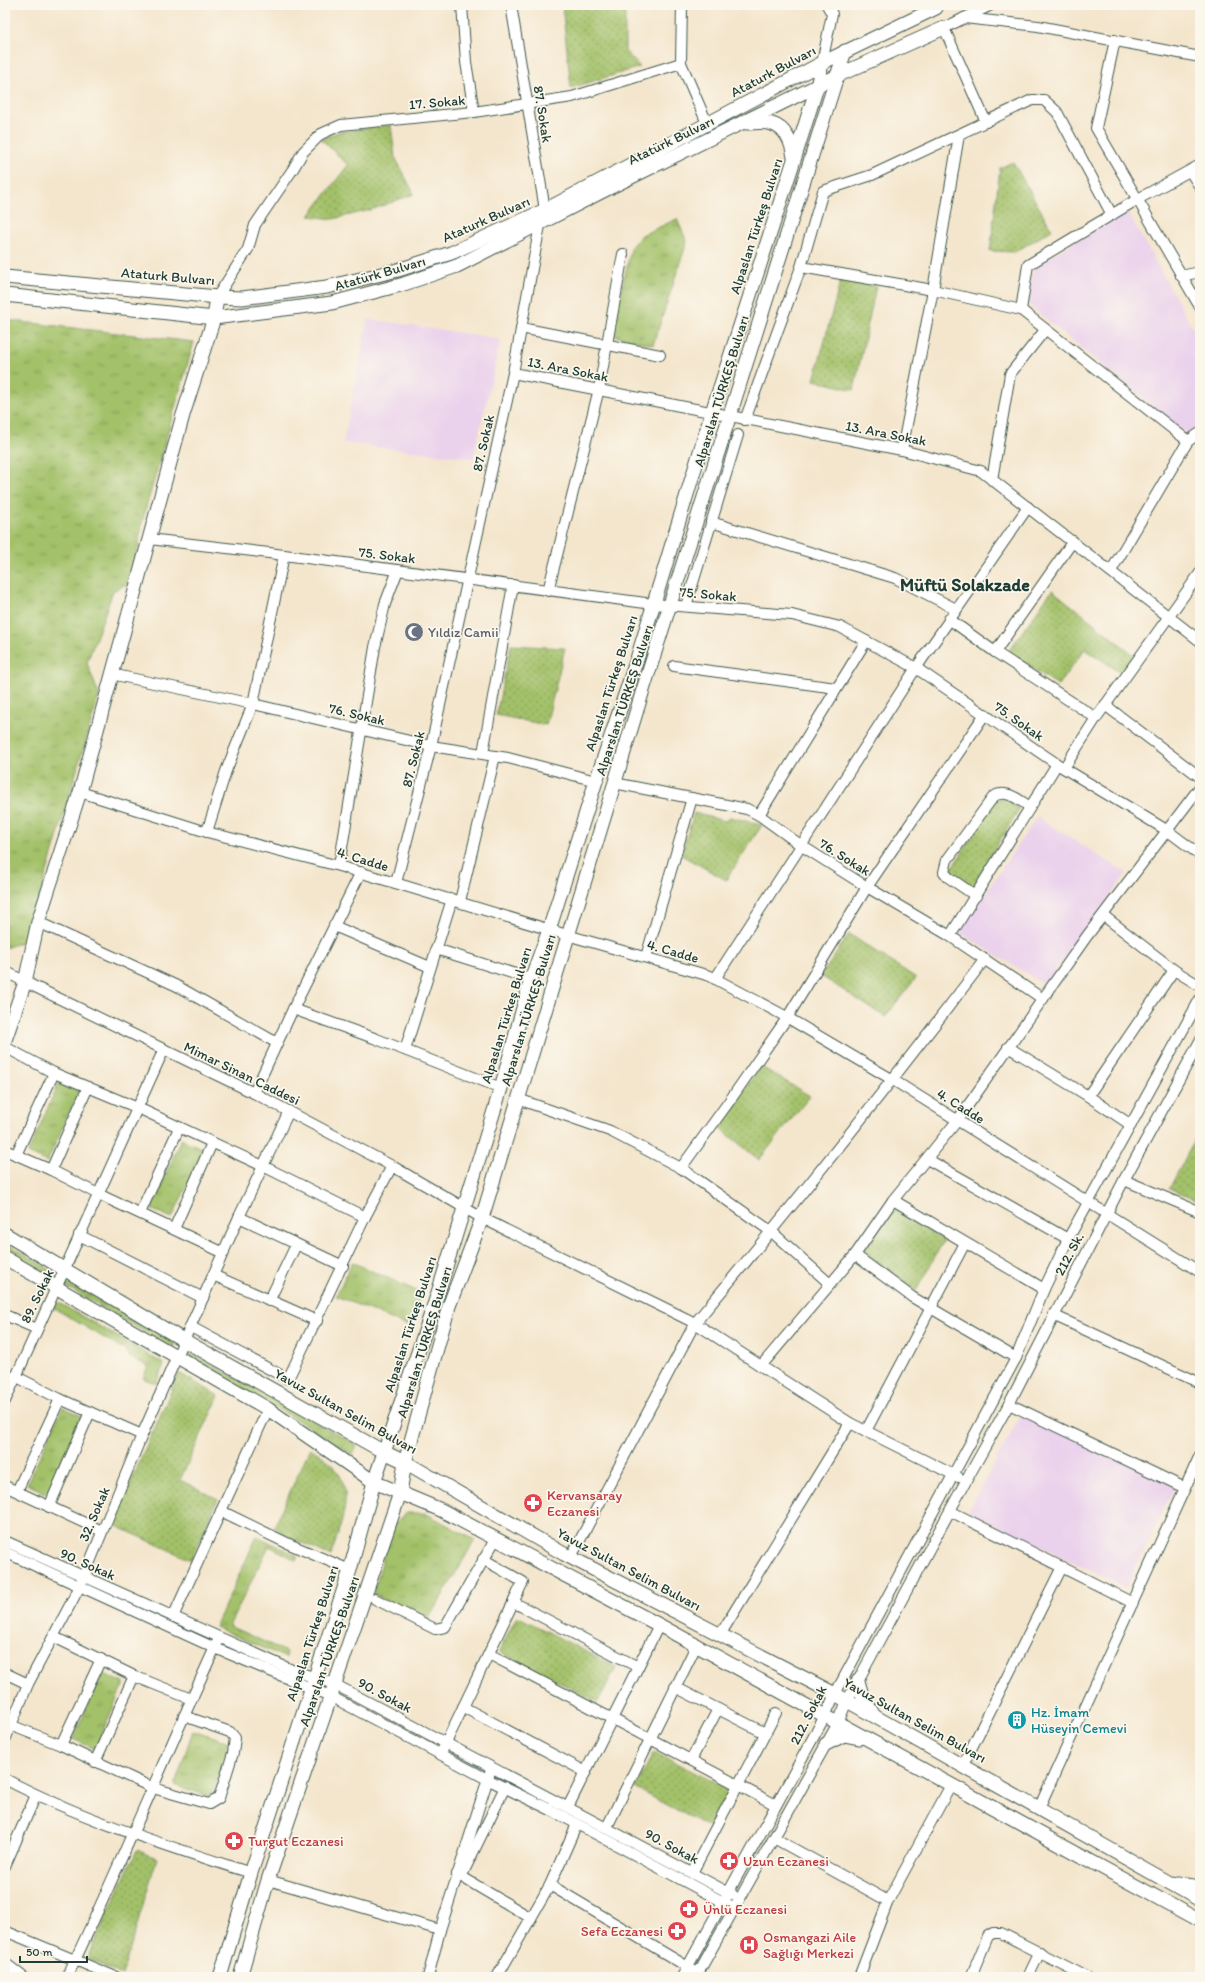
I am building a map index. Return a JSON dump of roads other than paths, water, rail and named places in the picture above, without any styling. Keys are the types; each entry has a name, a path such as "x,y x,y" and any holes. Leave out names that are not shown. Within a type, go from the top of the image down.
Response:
{"main road":[{"name":"Ataturk Bulvarı","path":"5,277 216,297 242,298 327,287 398,270 451,253 545,210 822,63 939,6"},
{"name":"Atatürk Bulvarı","path":"5,295 214,318 332,303 404,284 457,266 540,225 605,190 839,75 944,28"},
{"name":"Alparslan TÜRKEŞ Bulvarı","path":"240,1977 268,1880 400,1493 405,1462 449,1306 482,1218 614,783 672,604 729,416 846,51"},
{"name":"Alpaslan Türkeş Bulvarı","path":"220,1977 251,1873 350,1570 374,1482 437,1296 501,1088 531,979 550,930 596,781 637,659 712,412 817,87 822,63"},
{"path":"742,123 772,123 780,128 793,146 794,160"},
{"path":"5,1040 24,982 38,922 80,792 183,415 214,318 216,297"},
{"name":"Yavuz Sultan Selim Bulvarı","path":"5,1234 185,1341 384,1452 405,1462 571,1557 835,1694 1200,1900"},
{"path":"5,1258 268,1409 374,1482 441,1510 494,1540 659,1625 1200,1921"},
{"path":"858,1681 862,1695 874,1716"},
{"path":"826,1744 844,1735 867,1739"},
{"path":"1029,1828 1039,1808"},
{"path":"1172,1884 1200,1887"},
{"path":"1165,1902 1200,1931"}],"street":[{"path":"462,5 466,62 474,112"},
{"name":"87. Sokak","path":"396,883 431,746 466,579 513,373 540,225 545,210 511,5"},
{"path":"682,5 681,63 707,123"},
{"path":"822,63 832,14 827,5"},
{"path":"986,122 944,28 991,5"},
{"path":"964,18 1038,26 1200,57"},
{"path":"1115,40 1096,128 1200,307"},
{"name":"17. Sokak","path":"216,297 248,249 255,225 303,152 321,134 342,125 474,112 572,97 681,63"},
{"path":"744,420 801,266 823,190 872,174 1032,100 1044,100 1057,112 1112,215"},
{"path":"902,450 933,290 959,135"},
{"path":"1021,310 1028,265 1138,199 1200,165"},
{"path":"1190,170 1200,187"},
{"path":"548,591 599,389 623,254"},
{"path":"801,266 933,290 1021,310 1188,441"},
{"path":"1181,276 1200,272"},
{"path":"521,328 660,354"},
{"path":"992,480 1010,374 1045,330"},
{"name":"13. Ara Sokak","path":"513,373 599,389 744,420 902,450 981,471 1200,641"},
{"path":"1111,571 1188,441 1200,433"},
{"path":"686,606 738,435"},
{"path":"715,979 916,668 1028,507"},
{"path":"711,522 895,578 956,609"},
{"name":"75. Sokak","path":"149,539 284,555 653,604 672,604 792,616 840,627 916,668 1060,766 1168,831 1200,856"},
{"path":"995,652 1073,541"},
{"path":"206,832 226,771 253,704 284,555"},
{"path":"339,866 380,625 398,570"},
{"path":"950,936 1030,807 1200,573"},
{"path":"483,753 513,585"},
{"path":"949,619 995,652 1096,718"},
{"path":"759,815 866,640"},
{"path":"674,666 836,688"},
{"name":"76. Sokak","path":"111,674 253,704 431,746 483,753 596,781"},
{"path":"1105,705 1200,777"},
{"path":"681,1168 734,1096 787,1018 867,887 985,714"},
{"path":"405,1050 436,949 456,900 495,756"},
{"name":"76. Sokak","path":"614,783 747,809 759,815 802,846 867,887 950,936 1043,999"},
{"path":"761,1366 854,1255 893,1200 957,1121 1008,1047 1200,787"},
{"name":"4. Cadde","path":"80,792 206,832 361,872 715,979 787,1018 893,1080 1200,1272"},
{"path":"976,896 948,877 944,872 947,860 994,796 1000,792 1007,793 1030,807"},
{"path":"646,957 692,798"},
{"path":"254,1093 361,872"},
{"path":"1104,916 1174,970 1200,986"},
{"path":"38,922 177,986 277,1043"},
{"path":"334,926 430,967"},
{"path":"436,949 531,979"},
{"path":"571,1557 695,1323 772,1232 893,1080 985,959"},
{"path":"1088,1096 1174,970"},
{"name":"Mimar Sinan Caddesi","path":"5,971 24,982 254,1093 392,1166 464,1206 482,1218 695,1323 850,1423 966,1481"},
{"name":"212. Sokak","path":"682,1977 825,1716 835,1694 1016,1358 1044,1289 1068,1240 1200,999"},
{"path":"293,1010 405,1050 501,1088"},
{"name":"212. Sk.","path":"699,1976 737,1904 838,1723 847,1701 1009,1404 1053,1315 1124,1180 1200,1041"},
{"path":"5,1047 54,1073 138,1108 263,1166 365,1217"},
{"path":"1008,1047 1088,1096 1131,1125"},
{"name":"89. Sokak","path":"5,1401 8,1385 15,1376 65,1269 164,1049"},
{"path":"16,1155 54,1073"},
{"path":"51,1170 88,1087"},
{"path":"518,1099 610,1131 681,1168 772,1232 830,1284"},
{"name":"32. Sokak","path":"5,1740 28,1684 54,1637 81,1582 142,1435 239,1217 289,1111"},
{"path":"140,1213 179,1128"},
{"path":"174,1229 212,1143"},
{"path":"5,1150 51,1170 98,1194 224,1253"},
{"path":"927,1158 1068,1240"},
{"path":"191,1326 288,1380 365,1217 392,1166"},
{"path":"1124,1180 1200,1212"},
{"path":"893,1200 1044,1289"},
{"path":"239,1217 343,1266"},
{"path":"79,1235 203,1298"},
{"path":"866,1431 965,1243"},
{"path":"269,1301 296,1245"},
{"path":"854,1255 912,1297 1016,1358"},
{"path":"213,1275 317,1321"},
{"path":"5,1315 37,1329"},
{"path":"1053,1315 1200,1383"},
{"path":"15,1376 60,1399 142,1435"},
{"path":"17,1491 60,1399"},
{"path":"1009,1404 1185,1488"},
{"path":"173,1617 220,1510 268,1409"},
{"path":"49,1507 90,1412"},
{"path":"720,1635 850,1423"},
{"path":"1039,1808 1200,1455"},
{"path":"1190,1476 1200,1481"},
{"path":"5,1486 102,1531"},
{"path":"220,1510 290,1544 350,1570"},
{"path":"950,1511 1133,1603"},
{"path":"375,1599 435,1629 445,1627 494,1540"},
{"name":"90. Sokak","path":"5,1541 81,1582 215,1648 332,1690 446,1743 692,1873 737,1904"},
{"name":"90. Sokak","path":"5,1552 173,1617 292,1670 313,1683"},
{"path":"441,1754 523,1582 483,1559"},
{"path":"963,1765 1062,1567"},
{"path":"513,1602 638,1667"},
{"path":"568,1807 659,1625"},
{"path":"54,1637 134,1676 191,1699"},
{"path":"67,1977 154,1788 191,1699 220,1638"},
{"path":"607,1827 696,1646"},
{"path":"489,1654 776,1805"},
{"path":"61,1745 101,1659"},
{"path":"5,1673 28,1684"},
{"path":"95,1762 134,1676"},
{"path":"675,1687 765,1733"},
{"name":"90. Sokak","path":"332,1690 441,1754 487,1779 726,1897"},
{"path":"463,1707 586,1772"},
{"path":"691,1760 718,1709"},
{"path":"692,1873 776,1713"},
{"path":"10,1725 61,1745 154,1788 209,1804 219,1798 233,1753 236,1738 230,1732 184,1716"},
{"path":"428,1977 440,1930 459,1875 492,1766"},
{"path":"5,1779 36,1795 133,1834 251,1873"},
{"path":"859,1977 888,1901 951,1785"},
{"path":"459,1875 505,1787"},
{"path":"5,1866 36,1795"},
{"path":"497,1977 550,1885 577,1824"},
{"path":"774,1838 888,1901"},
{"path":"459,1875 531,1918"},
{"path":"268,1880 440,1930"},
{"path":"550,1885 688,1967 699,1976"},
{"path":"5,1931 116,1977"},
{"path":"971,1977 988,1936 993,1933 1001,1933 1086,1977"},
{"path":"1028,1977 1040,1952"},
{"path":"5,1963 23,1977"}],"place":[{"name":"Yıldız Camii","path":"414,632"},
{"name":"Kervansaray Eczanesi","path":"533,1503"},
{"name":"Hz. İmam Hüseyin Cemevi","path":"1017,1720"},
{"name":"Turgut Eczanesi","path":"234,1841"},
{"name":"Uzun Eczanesi","path":"729,1861"},
{"name":"Ünlü Eczanesi","path":"689,1909"},
{"name":"Sefa Eczanesi","path":"677,1931"},
{"name":"Osmangazi Aile Sağlığı Merkezi","path":"749,1945"}],"district":[{"name":"Müftü Solakzade","path":"965,585"}]}
